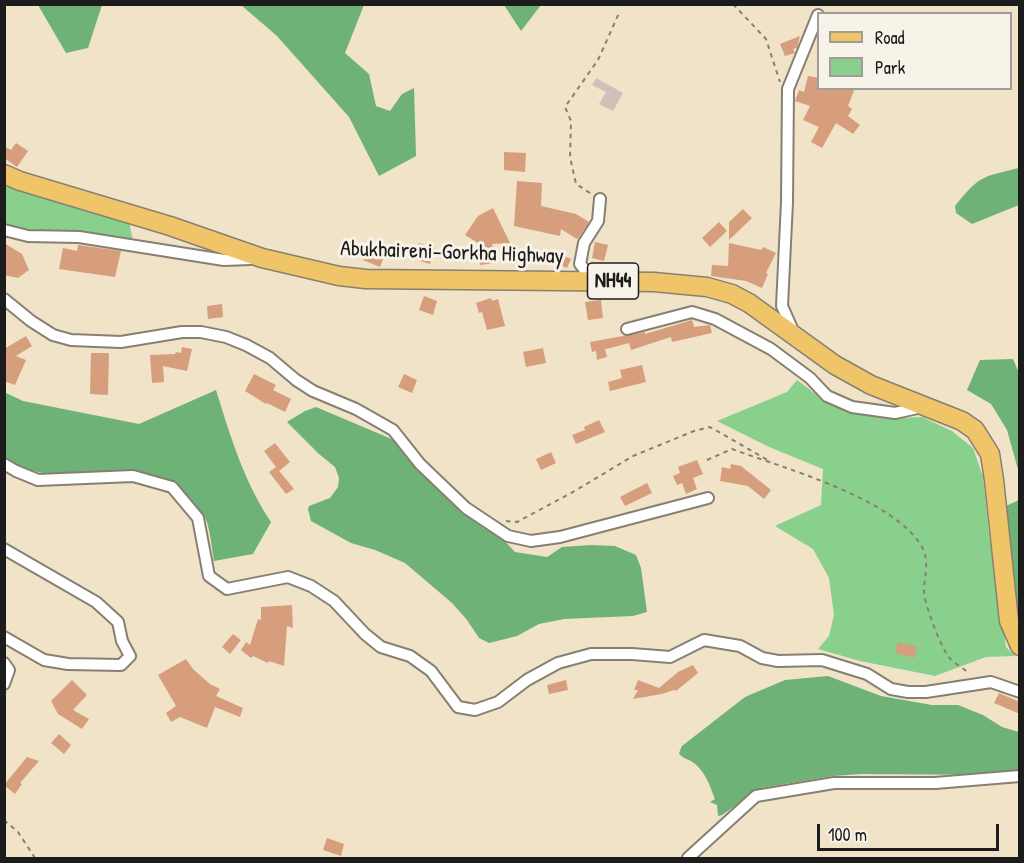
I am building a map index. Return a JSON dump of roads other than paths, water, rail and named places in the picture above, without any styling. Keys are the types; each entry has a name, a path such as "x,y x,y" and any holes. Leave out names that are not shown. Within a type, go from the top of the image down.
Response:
{"main road":[{"name":"Abukhaireni-Gorkha Highway","path":"4,174 20,181 170,226 262,258 339,276 366,279 654,282 706,287 749,303 835,365 871,385 928,406 962,421 975,430 990,454 1009,621 1020,646"}],"street":[{"path":"796,338 782,306 787,202 788,89 817,19"},
{"path":"594,281 580,264 584,243 598,221 600,199"},
{"path":"4,230 27,236 79,237 224,260 262,258"},
{"path":"4,299 53,335 71,340 121,342 182,332 201,332 226,337 246,345 270,358 313,392 356,409 393,430 420,464 466,508 508,536 531,541 560,537 708,498"},
{"path":"627,329 692,312 715,319 771,349 810,378 827,396 852,407 895,413 928,406"},
{"path":"4,464 38,480 133,476 172,488 198,518 209,576 227,589 288,577 311,586 334,601 365,634 381,647 410,656 432,671 458,707 475,710 498,702 527,680 558,663 591,654 670,657 704,640 740,646 762,658 778,661 822,660 867,674 891,689 908,692 926,692 991,682 1020,692"},
{"path":"4,549 96,602 118,622 122,641 130,656 121,665 68,664 44,660 4,637"},
{"path":"4,663 9,670 4,684"},
{"path":"688,858 756,796 834,783 935,783 1020,776"}]}
